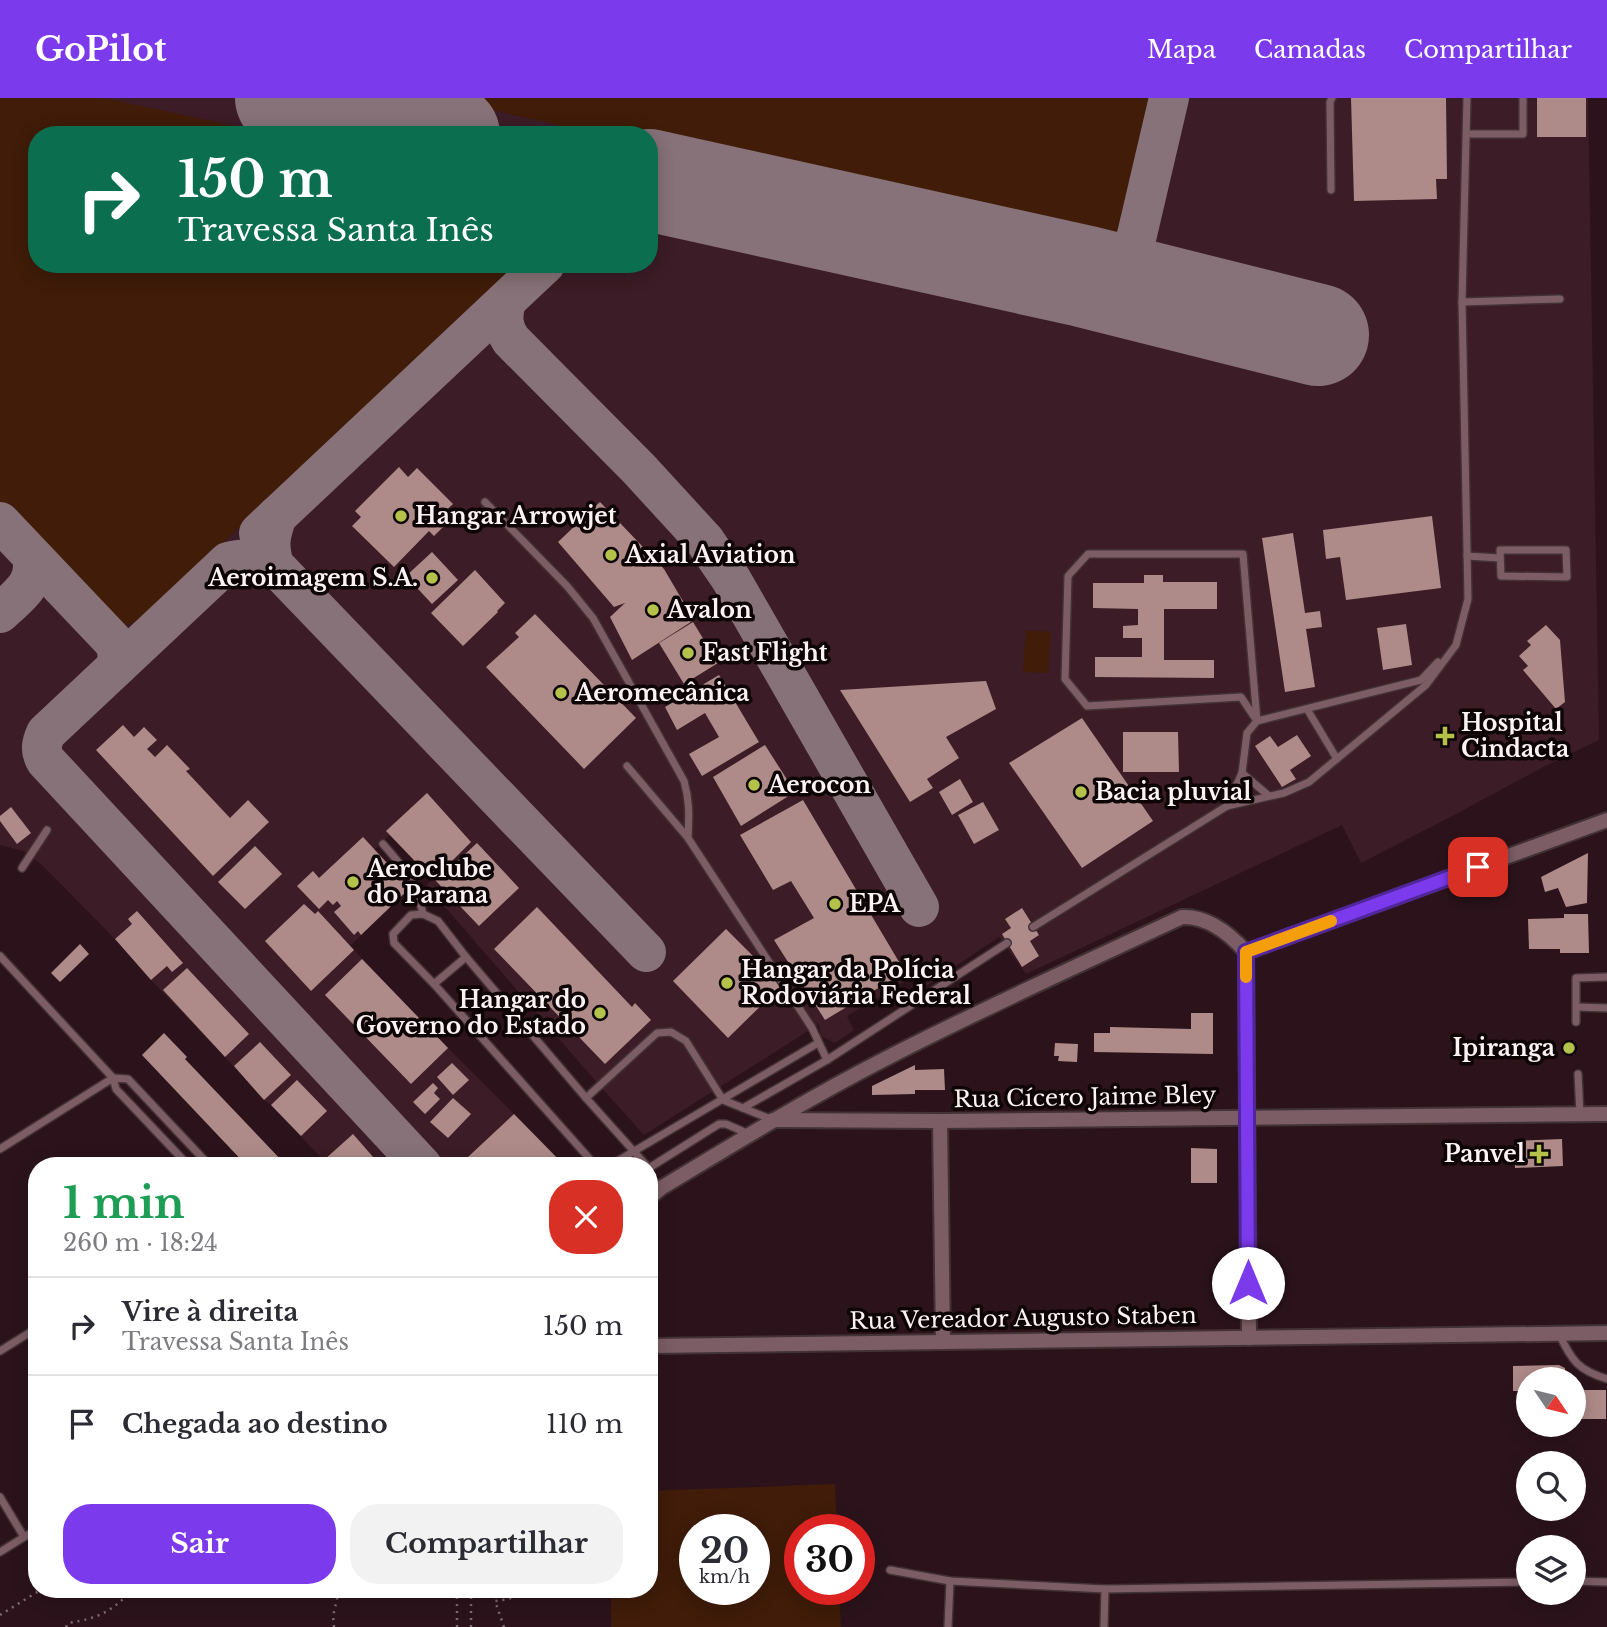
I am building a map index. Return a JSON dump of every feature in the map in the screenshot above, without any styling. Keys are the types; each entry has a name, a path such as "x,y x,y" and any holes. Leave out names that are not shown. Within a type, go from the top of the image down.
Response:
{"street":[{"path":"1246,952 1607,820"},
{"path":"658,1190 834,1086 925,1038 1182,917 1192,917 1206,921 1233,938 1246,952 1249,1338"},
{"name":"Rua Cícero Jaime Bley","path":"773,1121 1607,1114"},
{"path":"940,1121 943,1342"},
{"name":"Rua Vereador Augusto Staben","path":"658,1346 1607,1333"}],"lane":[{"path":"1331,190 1332,98"},
{"path":"1034,927 1227,806 1283,793 1308,782 1426,685 1456,645 1468,599 1462,302 1467,98"},
{"path":"1467,134 1523,134 1523,98"},
{"path":"1462,302 1560,299"},
{"path":"485,502 568,586 593,618 684,781 690,808 688,838"},
{"path":"1500,550 1566,550 1567,577 1501,576 1499,558 1500,550"},
{"path":"1088,554 1243,554 1256,721 1241,697 1087,706 1065,679 1068,576 1088,554"},
{"path":"1467,556 1499,558"},
{"path":"1227,806 1242,773 1247,733 1256,721 1421,680 1456,645"},
{"path":"1307,709 1337,759"},
{"path":"627,766 688,838 813,1028 827,1060"},
{"path":"1242,773 1269,796"},
{"path":"22,868 47,830"},
{"path":"383,844 409,873 419,895 423,914"},
{"path":"588,1157 394,943 393,934 411,915 423,914 438,921 586,1098 640,1157"},
{"path":"743,1108 827,1060 1007,943"},
{"path":"0,956 113,1078 116,1089 180,1157"},
{"path":"434,984 466,957"},
{"path":"1576,1022 1576,978 1607,977"},
{"path":"1577,1007 1607,1008"},
{"path":"586,1098 657,1033 671,1032 686,1041 723,1100 773,1121"},
{"path":"624,1157 818,1043"},
{"path":"1578,1074 1580,1114"},
{"path":"0,1149 113,1078 128,1079 201,1157"},
{"path":"658,1161 719,1124 726,1124 750,1134"},
{"path":"163,1139 174,1128"},
{"path":"0,1352 28,1334"},
{"path":"1559,1334 1569,1355 1580,1367 1590,1374 1607,1379"},
{"path":"0,1497 24,1537"},
{"path":"0,1552 28,1535"},
{"path":"890,1570 950,1581 1105,1589 1516,1582"},
{"path":"948,1627 950,1581"},
{"path":"1586,1581 1607,1582"},
{"path":"1104,1627 1105,1589"}],"path":[{"path":"0,1615 28,1598"},
{"path":"66,1627 68,1623 93,1619 111,1610 124,1598"},
{"path":"334,1627 333,1616 337,1598"},
{"path":"457,1598 457,1627"},
{"path":"471,1598 471,1627"},
{"path":"504,1627 495,1601 511,1598"}],"shaded area":[{"path":"0,98 1588,98 1599,740 1361,863 1342,825 1026,974 999,937 926,986 917,974 847,1016 854,1030 835,1043 821,1036 819,1024 644,1135 426,885 432,880 390,835 375,849 410,888 350,946 557,1157 320,1157 115,939 40,863 23,851 0,845"},
{"path":"0,98 104,98 235,126 28,126 28,273 508,273 500,284 140,620 127,625 108,617 0,502"},
{"path":"441,98 1156,98 1128,240 1115,254 658,148 658,126 561,126"},
{"path":"1026,630 1051,632 1048,673 1023,672"},
{"path":"835,1484 836,1514 784,1514 784,1605 840,1605 841,1627 611,1627 611,1598 658,1598 658,1491"}],"building":[{"path":"1351,98 1446,98 1447,179 1436,179 1437,199 1354,201"},
{"path":"1537,98 1586,98 1586,137 1537,137"},
{"name":"Hangar Arrowjet","path":"399,467 408,477 417,468 453,504 442,514 449,521 434,536 429,531 394,567 352,526 361,517 355,511"},
{"path":"600,502 664,569 694,620 632,660 610,617 625,603 614,607 558,542"},
{"path":"1432,516 1441,588 1346,600 1340,557 1326,559 1323,530"},
{"path":"1293,533 1305,613 1320,611 1322,627 1306,629 1315,687 1285,692 1262,538"},
{"name":"Aeroimagem S.A.","path":"432,552 458,580 432,604 406,576"},
{"path":"475,570 505,603 463,646 431,613"},
{"path":"1144,575 1163,575 1163,582 1217,582 1217,609 1164,609 1164,660 1214,660 1214,678 1095,677 1095,657 1142,657 1142,638 1123,638 1123,626 1138,625 1138,609 1093,608 1093,583 1144,583"},
{"name":"Aeromecânica","path":"535,614 636,718 584,769 486,667 519,637 515,633"},
{"name":"Fast Flight","path":"693,622 718,663 684,684 659,643"},
{"path":"1406,624 1412,665 1383,670 1377,628"},
{"path":"1546,625 1560,640 1565,702 1556,709 1523,670 1528,666 1519,656 1531,645 1527,641"},
{"path":"719,675 759,742 702,776 689,754 719,737 705,713 677,730 665,707"},
{"path":"986,681 996,709 946,737 959,758 927,779 933,788 910,802 840,690"},
{"name":"Bacia pluvial","path":"1082,718 1153,821 1082,868 1009,763"},
{"path":"123,725 134,737 144,727 157,740 147,749 155,757 167,745 190,769 186,771 230,818 248,800 269,822 213,876 96,750"},
{"path":"1123,732 1178,732 1179,772 1123,772"},
{"path":"1297,735 1311,756 1290,770 1296,779 1282,787 1255,746 1270,736 1278,747"},
{"name":"Aerocon","path":"765,745 795,792 741,826 713,777"},
{"path":"960,779 973,802 952,815 939,792"},
{"name":"Aeroclube do Parana","path":"427,793 471,842 433,880 386,831"},
{"name":"EPA","path":"803,800 905,972 825,1020 774,940 814,918 791,881 773,890 740,835"},
{"path":"983,802 999,830 974,844 958,815"},
{"path":"11,807 31,833 17,844 0,821 0,816"},
{"name":"Aeroclube do Parana","path":"363,837 410,888 361,935 358,931 354,935 334,912 341,906 337,901 333,905 328,900 319,909 297,886 313,871 319,878"},
{"path":"477,843 519,888 479,926 436,881"},
{"path":"255,846 282,874 245,909 218,882"},
{"path":"1588,853 1587,903 1566,907 1558,888 1545,892 1541,877"},
{"name":"Aeroclube do Parana","path":"304,904 315,914 318,911 354,950 311,991 265,941"},
{"path":"537,907 632,1007 635,1003 651,1020 605,1064 494,949"},
{"path":"1022,908 1039,935 1030,941 1039,956 1022,967 1002,934 1011,928 1005,919"},
{"path":"137,911 183,963 172,972 167,966 151,980 115,939 132,924 128,919"},
{"path":"1564,914 1588,914 1589,953 1529,949 1528,919 1564,918"},
{"name":"Hangar da Polícia Rodoviária Federal","path":"726,929 782,985 728,1038 673,981"},
{"path":"80,944 89,954 60,982 51,973"},
{"path":"362,959 448,1048 411,1084 325,995"},
{"path":"187,968 249,1034 225,1057 163,990"},
{"path":"1191,1013 1213,1013 1213,1054 1094,1052 1094,1033 1110,1033 1110,1027 1191,1029"},
{"path":"164,1033 187,1057 185,1059 278,1157 238,1157 142,1055"},
{"path":"260,1042 291,1075 264,1100 234,1066"},
{"path":"1055,1043 1078,1044 1077,1062 1058,1061 1059,1056 1054,1056"},
{"path":"452,1063 469,1080 453,1095 437,1077"},
{"path":"915,1065 915,1070 944,1069 945,1090 872,1095 872,1086"},
{"path":"297,1080 327,1111 301,1136 271,1105"},
{"path":"433,1083 438,1088 434,1093 440,1099 425,1114 413,1102"},
{"path":"453,1098 471,1114 448,1138 430,1122"},
{"path":"514,1114 556,1157 468,1157"},
{"path":"353,1134 373,1157 327,1157"},
{"name":"Panvel","path":"1562,1139 1563,1166 1515,1168 1514,1141"},
{"path":"1191,1148 1217,1149 1217,1183 1191,1183"},
{"path":"1513,1366 1563,1367 1516,1367 1516,1391 1513,1391"},
{"path":"1586,1390 1606,1390 1606,1419 1586,1419"}],"taxiway":[{"path":"1083,276 1114,265 1136,239 1169,98"},
{"path":"658,191 695,190"},
{"path":"259,533 535,273"},
{"path":"506,301 504,321 511,340 639,469 705,541 731,579 919,907"},
{"path":"277,516 271,540 274,565 646,952"},
{"path":"0,522 112,640 117,648 118,665"},
{"path":"0,613 25,589 32,575 32,557"},
{"path":"274,565 251,559 228,562 46,733 42,751 46,761 414,1157"}],"runway":[{"path":"286,98 409,126"},
{"path":"658,182 1083,276 1318,335"}],"slow traffic":[{"path":"1246,977 1246,952 1331,921"}],"place":[{"name":"Hangar Arrowjet","path":"401,516"},
{"name":"Axial Aviation","path":"611,555"},
{"name":"Aeroimagem S.A.","path":"432,578"},
{"name":"Avalon","path":"653,610"},
{"name":"Fast Flight","path":"688,653"},
{"name":"Aeromecânica","path":"561,693"},
{"name":"Hospital Cindacta","path":"1445,736"},
{"name":"Aerocon","path":"754,785"},
{"name":"Bacia pluvial","path":"1081,792"},
{"name":"Aeroclube do Parana","path":"353,882"},
{"name":"EPA","path":"835,904"},
{"name":"Hangar da Polícia Rodoviária Federal","path":"727,983"},
{"name":"Hangar do Governo do Estado","path":"600,1013"},
{"name":"Ipiranga","path":"1569,1048"},
{"name":"Panvel","path":"1539,1154"}],"route":[{"path":"1248,1283 1246,952 1478,867"}]}
